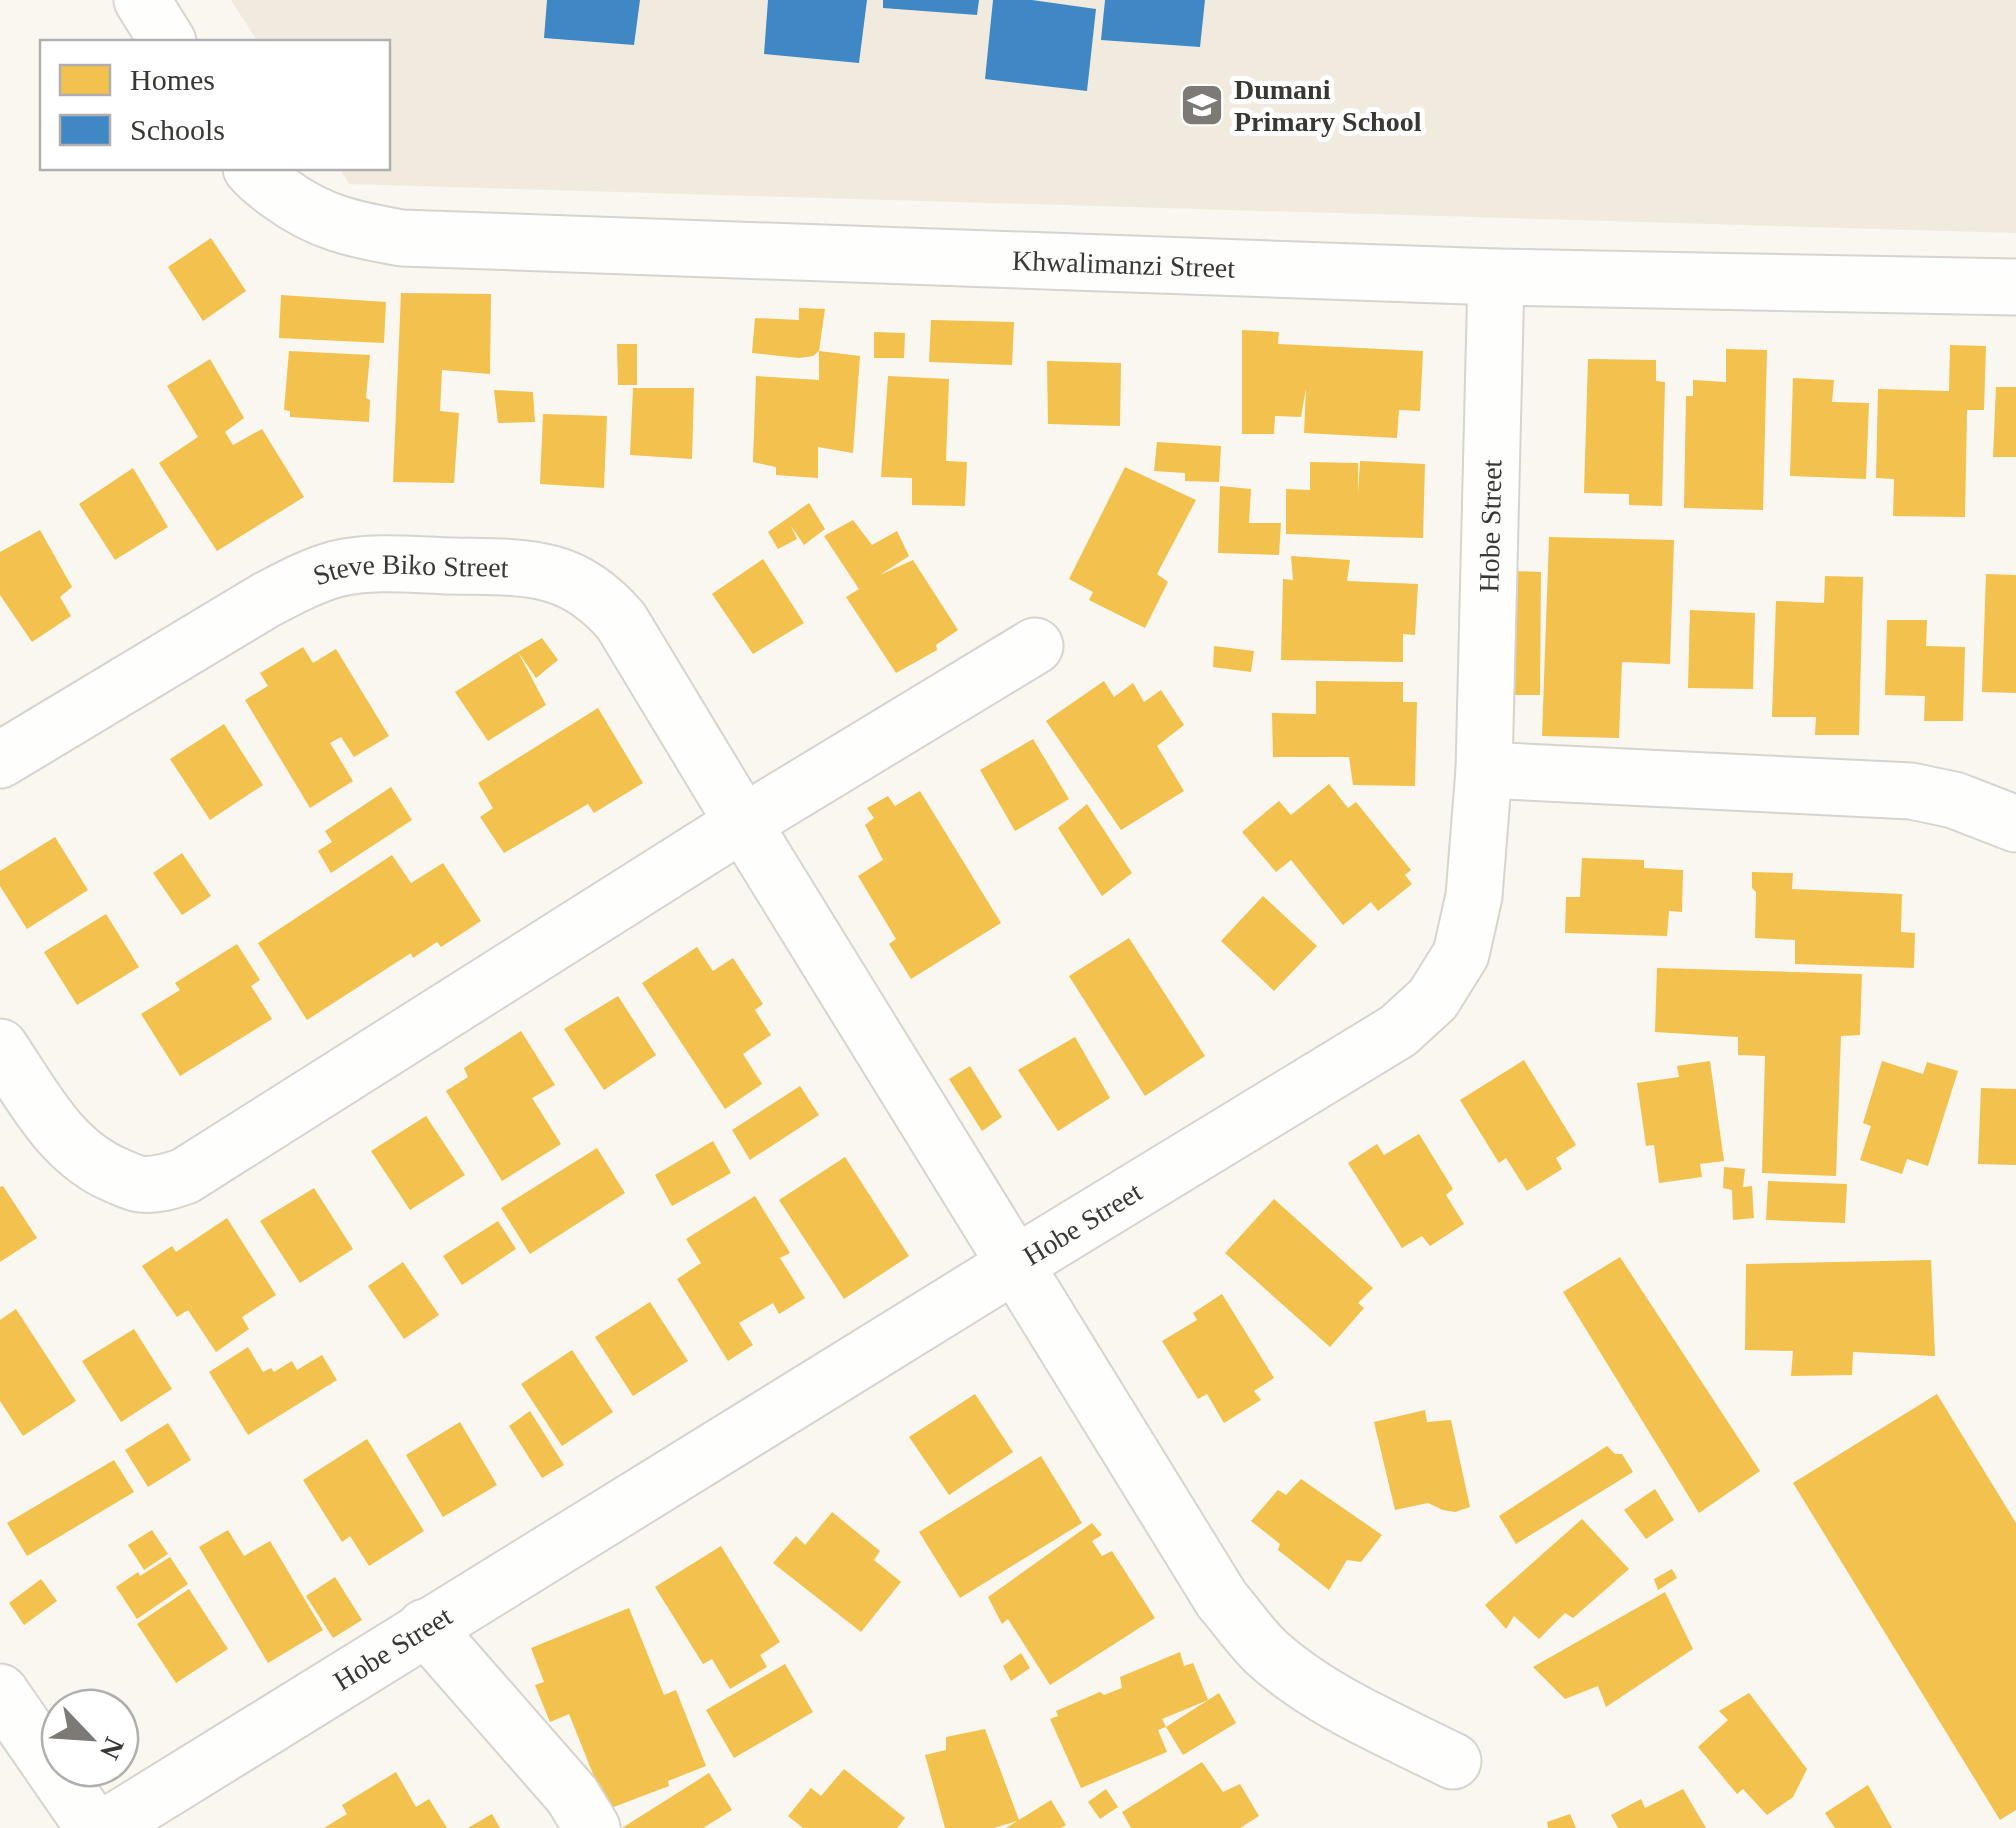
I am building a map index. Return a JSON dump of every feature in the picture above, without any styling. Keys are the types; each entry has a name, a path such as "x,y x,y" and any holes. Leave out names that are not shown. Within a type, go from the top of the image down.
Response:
{"street":[{"path":"142,0 167,40"},
{"name":"Khwalimanzi Street","path":"253,170 303,210 350,229 402,238 1496,277 2016,287"},
{"name":"Hobe Street","path":"104,1828 425,1626 1398,1031 1433,999 1460,954 1474,896 1484,770 1496,277"},
{"name":"Steve Biko Street","path":"0,760 307,578 341,568 380,564 522,568 579,584 604,602 620,621 1222,1600 1265,1651 1305,1683 1453,1761"},
{"path":"0,1047 60,1135 83,1158 138,1184 162,1184 185,1176 743,823 1035,646"},
{"path":"1484,770 1912,791 1954,800 2016,824"},
{"path":"425,1626 572,1795 592,1828"},
{"path":"0,1692 94,1828"}],"shaded area":[{"name":"Dumani Primary School","path":"231,0 2016,0 2016,233 349,184 340,170 390,170 390,40 257,40"}],"building: Homes":[{"path":"211,238 246,291 203,321 168,267"},
{"path":"401,293 491,294 490,374 442,370 440,411 459,413 454,483 393,482"},
{"path":"281,295 386,302 384,343 279,338"},
{"path":"799,308 825,309 819,351 799,358 752,353 755,318 799,320"},
{"path":"931,320 1014,322 1012,365 929,362"},
{"path":"1242,330 1279,332 1278,344 1423,351 1420,411 1399,410 1397,438 1304,433 1306,388 1301,417 1275,416 1274,434 1242,434"},
{"path":"874,332 905,333 904,358 874,358"},
{"path":"617,344 637,344 637,385 618,385"},
{"path":"1950,345 1986,346 1984,410 1967,410 1965,517 1893,516 1894,479 1876,478 1878,389 1949,391"},
{"path":"1726,349 1767,350 1763,510 1684,508 1686,396 1693,396 1693,380 1726,382"},
{"path":"289,351 370,355 366,398 370,400 369,422 290,417 290,411 284,410"},
{"path":"819,351 860,356 853,453 818,447 818,478 776,475 776,467 753,462 756,376 819,380"},
{"path":"210,359 244,418 225,432 233,445 262,429 304,497 217,551 159,463 198,437 167,386"},
{"path":"1588,359 1656,360 1656,381 1665,382 1662,506 1629,505 1629,494 1584,493"},
{"path":"1047,361 1121,363 1120,426 1048,424"},
{"path":"888,376 949,379 946,461 967,462 965,506 912,505 912,478 881,477"},
{"path":"1793,378 1834,380 1832,402 1869,403 1866,479 1790,476"},
{"path":"1996,387 2016,387 2016,457 1993,457"},
{"path":"633,388 694,388 692,459 630,455"},
{"path":"494,390 533,392 535,422 498,423"},
{"path":"543,414 607,416 604,488 540,484"},
{"path":"1157,442 1221,446 1219,482 1185,481 1185,473 1154,471"},
{"path":"1360,461 1425,464 1423,538 1286,534 1286,489 1310,490 1310,462 1358,463 1358,494"},
{"path":"1125,467 1196,500 1157,574 1168,582 1145,628 1089,600 1093,592 1069,579"},
{"path":"133,468 168,527 115,560 79,504"},
{"path":"1220,486 1251,489 1249,523 1281,523 1279,555 1218,553"},
{"path":"809,503 825,529 804,545 791,526 797,539 778,549 768,532"},
{"path":"853,520 872,545 897,531 909,556 880,575 913,560 958,630 936,645 937,650 896,673 846,597 859,589 824,536"},
{"path":"40,530 72,587 60,597 71,616 32,642 0,595 0,552"},
{"path":"1549,537 1674,540 1670,664 1622,662 1619,738 1542,736"},
{"path":"1291,556 1350,560 1347,581 1418,584 1415,635 1403,634 1403,662 1281,660 1283,579 1293,580"},
{"path":"763,559 804,623 753,654 712,594"},
{"path":"1516,571 1541,572 1540,695 1515,695"},
{"path":"1986,574 2016,575 2016,693 1982,692"},
{"path":"1825,576 1863,577 1859,735 1815,735 1816,717 1772,717 1776,601 1824,603"},
{"path":"1690,610 1755,613 1753,689 1688,688"},
{"path":"1887,620 1927,620 1926,646 1965,647 1963,721 1924,721 1925,696 1885,695"},
{"path":"542,638 558,660 536,678 518,652"},
{"path":"1214,646 1254,651 1251,672 1213,667"},
{"path":"303,647 313,663 336,649 389,736 354,757 341,737 330,743 353,781 310,808 245,700 268,686 260,673"},
{"path":"518,652 546,705 488,741 455,692"},
{"path":"1104,681 1114,697 1133,683 1144,702 1161,690 1184,725 1157,746 1184,791 1121,830 1046,721"},
{"path":"1316,681 1403,682 1403,702 1417,702 1415,786 1353,785 1349,757 1273,757 1272,713 1316,714"},
{"path":"598,708 643,783 594,813 588,804 504,853 480,817 493,808 478,783"},
{"path":"224,724 263,785 210,820 170,759"},
{"path":"1033,739 1069,799 1015,831 980,770"},
{"path":"1329,784 1348,808 1356,802 1411,870 1405,875 1412,884 1378,911 1371,902 1343,925 1291,860 1276,872 1242,832 1279,801 1291,815"},
{"path":"391,787 412,820 331,873 318,851 332,842 325,831"},
{"path":"920,791 1001,923 911,979 889,944 896,939 858,876 883,860 865,825 874,818 867,808 888,796 895,806"},
{"path":"1087,804 1132,873 1102,896 1058,828"},
{"path":"55,837 88,890 27,929 0,886 0,871"},
{"path":"182,853 211,896 182,915 153,873"},
{"path":"392,855 411,883 443,863 481,921 441,947 437,942 413,958 411,953 307,1020 258,943"},
{"path":"1582,858 1644,860 1644,868 1683,870 1682,912 1669,911 1667,936 1565,933 1566,897 1580,897"},
{"path":"1752,872 1793,873 1792,889 1902,894 1901,932 1915,933 1914,968 1795,964 1795,940 1755,938 1756,892 1752,888"},
{"path":"1263,896 1317,946 1274,991 1221,941"},
{"path":"106,914 139,967 77,1005 44,952"},
{"path":"1129,938 1205,1056 1145,1096 1069,976"},
{"path":"237,944 260,980 251,986 272,1019 180,1076 141,1014 180,990 175,983"},
{"path":"697,947 713,971 733,958 763,1004 755,1010 771,1035 743,1054 762,1084 725,1109 642,983"},
{"path":"1657,968 1862,974 1860,1035 1841,1036 1836,1176 1762,1173 1765,1056 1738,1055 1738,1037 1655,1032"},
{"path":"618,996 656,1055 604,1090 564,1029"},
{"path":"521,1031 555,1085 532,1098 561,1144 502,1181 446,1091 468,1077 464,1068"},
{"path":"1075,1037 1110,1098 1058,1131 1018,1070"},
{"path":"1524,1060 1576,1145 1556,1158 1562,1169 1527,1191 1506,1158 1499,1163 1460,1100"},
{"path":"1710,1061 1724,1161 1700,1164 1702,1177 1659,1183 1654,1145 1646,1146 1637,1083 1679,1077 1677,1066"},
{"path":"1882,1061 1923,1074 1927,1062 1958,1071 1928,1166 1907,1159 1902,1174 1860,1160 1871,1126 1863,1123"},
{"path":"970,1066 1002,1117 982,1131 949,1079"},
{"path":"800,1086 819,1115 750,1160 732,1130"},
{"path":"1981,1088 2016,1089 2016,1165 1978,1164"},
{"path":"426,1116 465,1175 410,1210 371,1151"},
{"path":"1419,1134 1453,1189 1446,1195 1464,1224 1430,1246 1422,1236 1402,1248 1348,1163 1377,1144 1384,1155"},
{"path":"713,1141 731,1173 672,1206 655,1175"},
{"path":"597,1148 625,1193 530,1254 501,1208"},
{"path":"845,1157 909,1256 844,1299 779,1200"},
{"path":"1724,1167 1745,1169 1743,1187 1752,1186 1754,1218 1733,1220 1732,1190 1723,1188"},
{"path":"1768,1181 1847,1184 1845,1223 1766,1220"},
{"path":"3,1186 37,1238 0,1262 0,1187"},
{"path":"314,1188 353,1249 300,1283 260,1221"},
{"path":"755,1196 790,1253 780,1258 805,1298 779,1314 773,1303 739,1323 753,1345 728,1361 677,1279 701,1263 686,1239"},
{"path":"1274,1199 1373,1288 1358,1303 1364,1308 1330,1347 1225,1253"},
{"path":"227,1218 276,1295 242,1317 249,1329 216,1352 188,1310 177,1317 142,1266 172,1246 176,1252"},
{"path":"498,1221 516,1249 462,1285 443,1256"},
{"path":"1620,1257 1760,1471 1699,1513 1563,1292"},
{"path":"1931,1260 1935,1356 1853,1352 1852,1375 1791,1376 1793,1351 1745,1350 1746,1264"},
{"path":"403,1262 439,1315 404,1339 368,1286"},
{"path":"1222,1294 1274,1378 1254,1391 1261,1400 1224,1423 1207,1394 1198,1399 1162,1341 1197,1320 1193,1313"},
{"path":"650,1302 688,1361 633,1396 595,1337"},
{"path":"16,1309 76,1401 23,1436 0,1401 0,1320"},
{"path":"134,1329 172,1389 121,1422 82,1361"},
{"path":"248,1347 263,1372 271,1368 274,1372 292,1361 297,1370 322,1355 337,1380 248,1435 209,1372"},
{"path":"572,1350 613,1412 562,1446 521,1384"},
{"path":"975,1394 1013,1452 949,1495 909,1437"},
{"path":"1937,1394 2016,1523 2016,1810 2000,1820 1793,1483"},
{"path":"1425,1410 1427,1422 1451,1420 1470,1507 1455,1512 1428,1503 1395,1510 1374,1422"},
{"path":"530,1411 564,1465 542,1478 509,1426"},
{"path":"460,1422 497,1485 443,1517 406,1455"},
{"path":"168,1423 191,1460 148,1487 125,1450"},
{"path":"367,1439 424,1531 369,1566 350,1536 342,1542 303,1480"},
{"path":"1607,1446 1615,1454 1622,1454 1633,1472 1516,1544 1499,1516"},
{"path":"1041,1456 1082,1523 960,1598 919,1532"},
{"path":"114,1460 134,1492 27,1556 7,1523"},
{"path":"1301,1479 1382,1535 1361,1562 1347,1560 1329,1590 1278,1550 1280,1544 1251,1521 1278,1490 1286,1495"},
{"path":"1655,1489 1674,1520 1646,1539 1624,1510"},
{"path":"832,1512 880,1551 874,1560 901,1582 861,1632 773,1563 796,1536 805,1545"},
{"path":"1582,1519 1629,1569 1573,1618 1565,1613 1539,1639 1514,1616 1506,1629 1485,1605"},
{"path":"1092,1523 1102,1535 1092,1541 1102,1556 1112,1551 1155,1618 1050,1685 1008,1619 1002,1624 988,1597"},
{"path":"152,1530 168,1554 144,1570 128,1545"},
{"path":"228,1530 244,1556 270,1541 323,1630 268,1663 199,1547"},
{"path":"721,1546 780,1642 760,1655 767,1667 730,1689 712,1659 703,1664 655,1587"},
{"path":"170,1557 188,1584 137,1619 116,1587"},
{"path":"1672,1569 1677,1578 1658,1590 1654,1579"},
{"path":"335,1577 362,1620 333,1638 306,1596"},
{"path":"41,1579 57,1601 24,1625 9,1603"},
{"path":"189,1589 228,1649 176,1683 137,1624"},
{"path":"1665,1592 1693,1649 1606,1707 1598,1686 1565,1699 1533,1667"},
{"path":"629,1608 664,1695 676,1690 706,1766 668,1781 669,1786 603,1811 591,1781 595,1779 569,1714 550,1722 535,1685 544,1682 531,1648"},
{"path":"1180,1652 1184,1666 1193,1663 1208,1700 1162,1719 1166,1727 1158,1730 1167,1752 1081,1788 1050,1719 1058,1716 1056,1711 1100,1692 1104,1695 1122,1688 1120,1677"},
{"path":"1021,1653 1030,1668 1011,1681 1003,1666"},
{"path":"785,1664 813,1712 734,1758 706,1710"},
{"path":"1219,1693 1236,1723 1183,1755 1166,1727"},
{"path":"1749,1693 1807,1769 1793,1797 1767,1815 1743,1789 1737,1794 1698,1747 1728,1720 1719,1711"},
{"path":"985,1729 1019,1820 1051,1800 1066,1825 1006,1828 1017,1821 994,1828 945,1828 925,1755 946,1750 946,1737"},
{"path":"1202,1762 1223,1792 1240,1784 1259,1816 1240,1828 1131,1828 1122,1812"},
{"path":"844,1769 905,1818 897,1828 803,1828 788,1816 811,1788 821,1796"},
{"path":"396,1772 416,1807 429,1799 447,1828 324,1828 347,1814 342,1805"},
{"path":"709,1773 732,1810 703,1828 622,1828"},
{"path":"1868,1785 1892,1828 1835,1828 1825,1813"},
{"path":"1106,1789 1118,1807 1100,1819 1088,1802"},
{"path":"1683,1789 1706,1828 1618,1828 1611,1815 1641,1799 1645,1808"},
{"path":"492,1814 500,1828 468,1828"},
{"path":"1570,1814 1576,1828 1548,1828 1547,1822"}],"building: Schools":[{"path":"547,0 640,0 634,45 544,38"},
{"path":"768,0 867,0 859,63 764,54"},
{"path":"883,0 979,0 977,15 883,8"},
{"path":"993,0 1032,0 1096,9 1087,91 985,79"},
{"path":"1105,0 1205,0 1200,47 1101,40"}],"place":[{"name":"Dumani Primary School","path":"1202,105"}]}
